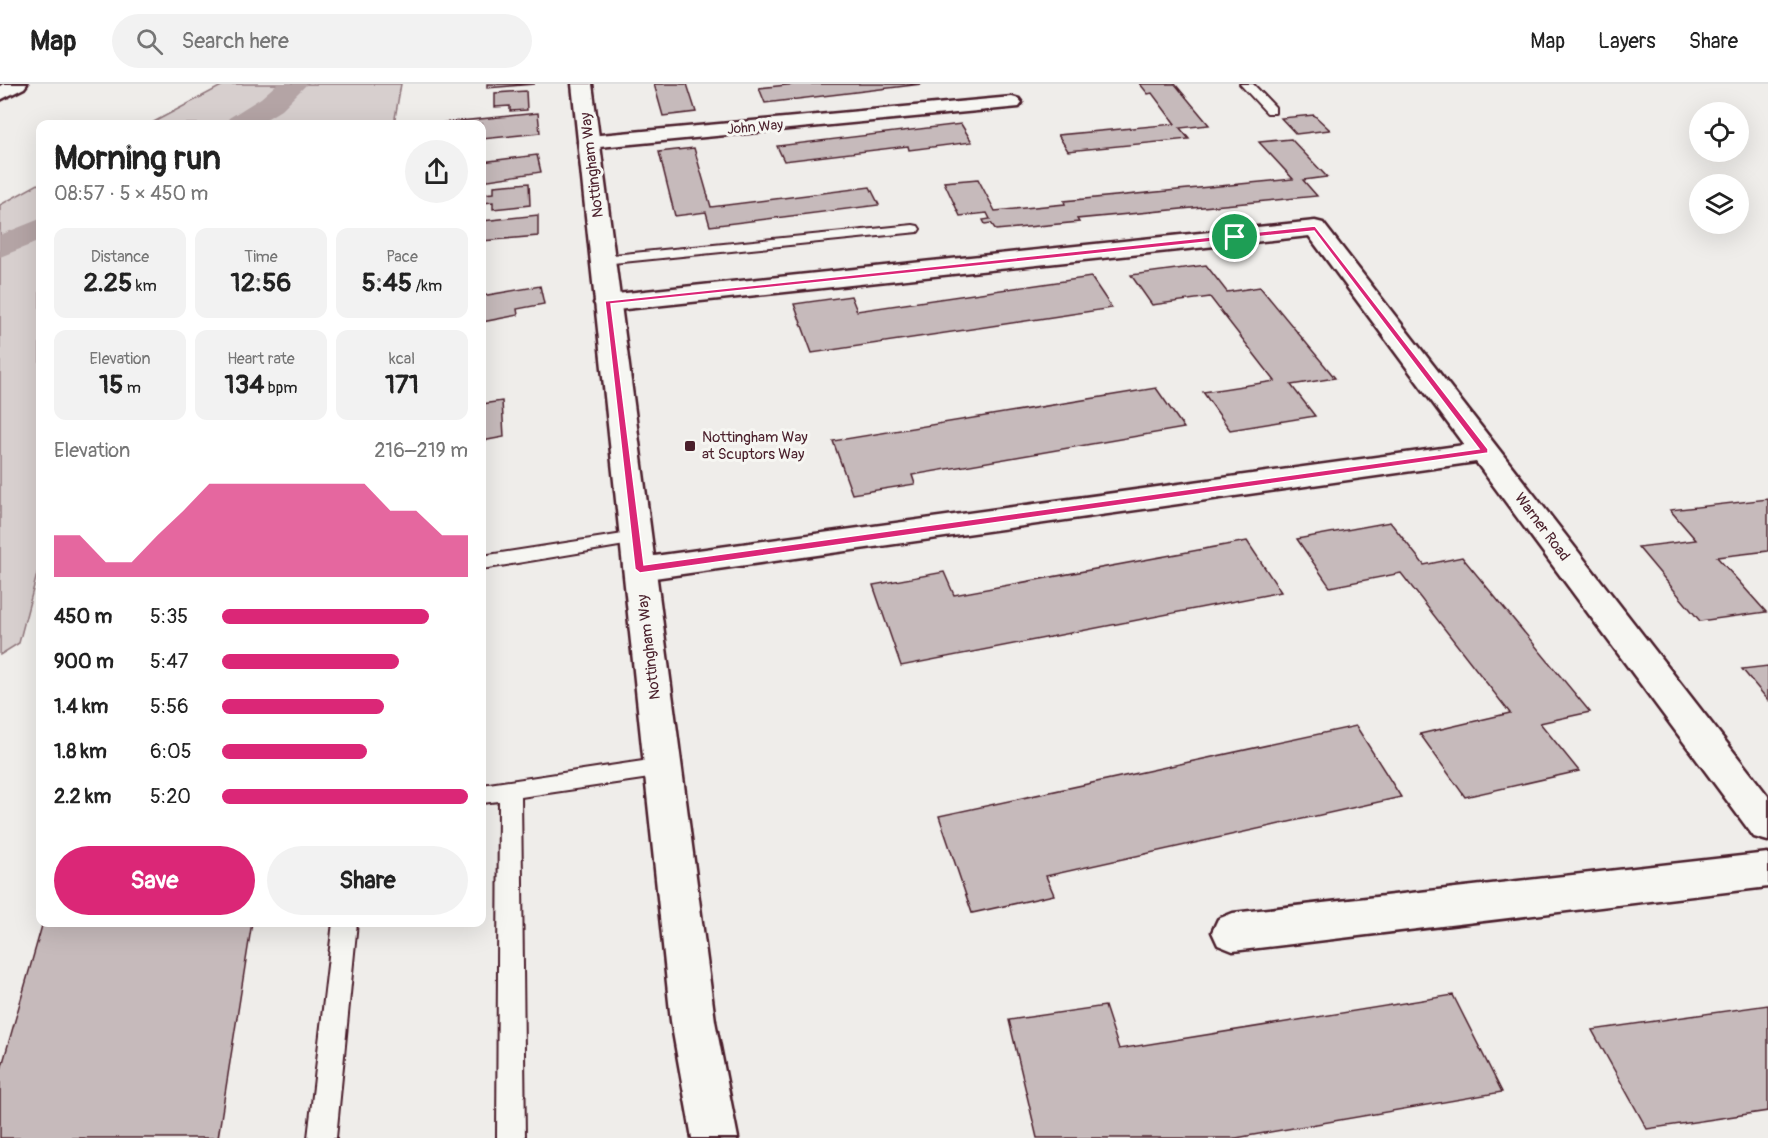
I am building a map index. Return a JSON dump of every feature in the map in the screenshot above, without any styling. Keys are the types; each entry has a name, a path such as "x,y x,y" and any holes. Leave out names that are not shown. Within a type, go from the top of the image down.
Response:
{"street":[{"path":"0,93 17,84"},
{"name":"Nottingham Way","path":"582,84 693,1021 715,1138"},
{"name":"John Way","path":"589,142 1012,103"},
{"name":"Warner Road","path":"607,303 1315,228 1768,825"},
{"path":"640,569 1485,451"},
{"path":"1233,932 1768,870"}],"lane":[{"path":"1246,84 1271,110"},
{"path":"603,260 913,229"},
{"path":"486,562 636,538"},
{"path":"486,793 663,767"},
{"path":"510,790 511,1138"},
{"path":"322,1138 344,927"}],"shaded area":[{"path":"225,84 401,84 395,120 158,120"},
{"path":"36,185 36,578 19,643 0,655 0,205"}],"building":[{"path":"487,84 535,84 487,88"},
{"path":"654,84 687,84 696,112 663,116"},
{"path":"796,84 922,84 765,103 759,88"},
{"path":"1140,84 1175,84 1209,125 1180,128 1189,139 1068,151 1058,135 1175,124 1152,93 1148,94"},
{"path":"526,91 527,110 510,111 510,106 495,107 495,93"},
{"path":"538,113 540,133 486,139 486,120 469,120"},
{"path":"1314,115 1330,130 1296,134 1281,118"},
{"path":"961,124 972,142 909,150 908,146 784,161 777,146"},
{"path":"1291,139 1327,177 1303,180 1317,196 1077,219 1079,222 996,230 991,223 985,224 983,220 990,219 987,213 960,216 944,182 978,179 995,211 1065,204 1064,201 1293,179 1259,142"},
{"path":"694,148 711,207 870,187 879,205 710,226 706,212 675,216 659,152"},
{"path":"537,155 541,172 486,180 486,161"},
{"path":"529,183 530,205 493,209 493,202 486,203 486,194 494,193 494,186"},
{"path":"538,215 538,236 486,241 486,221"},
{"path":"1206,265 1227,292 1260,287 1335,378 1291,385 1315,416 1230,430 1203,392 1275,381 1210,297 1152,305 1131,275"},
{"path":"1091,277 1112,308 812,353 794,304 851,296 857,311"},
{"path":"540,286 544,304 517,309 518,315 486,321 486,295"},
{"path":"1156,388 1184,428 912,475 915,484 852,494 833,441"},
{"path":"502,401 504,437 486,440 486,403"},
{"path":"1768,499 1768,551 1717,557 1766,612 1700,621 1638,547 1696,540 1670,510"},
{"path":"1390,522 1424,565 1462,557 1590,712 1540,723 1579,771 1465,797 1420,734 1510,713 1401,573 1330,587 1297,539"},
{"path":"1247,541 1281,592 901,666 873,585 944,572 954,595"},
{"path":"1768,666 1768,700 1742,669"},
{"path":"1356,726 1401,797 1046,876 1054,895 972,913 939,816"},
{"path":"42,927 251,927 218,1138 0,1138 0,1073"},
{"path":"1453,995 1502,1092 1236,1138 1037,1138 1009,1020 1105,1006 1119,1049"},
{"path":"1768,1005 1768,1111 1647,1129 1592,1030"}],"waterway":[{"path":"245,120 271,104 293,84"},
{"path":"0,247 36,231"}],"place":[{"name":"Nottingham Way at Scuptors Way","path":"690,446"}],"route":[{"path":"1315,228 1485,451 640,569 617,368 607,303 1235,237 1315,228"}]}
